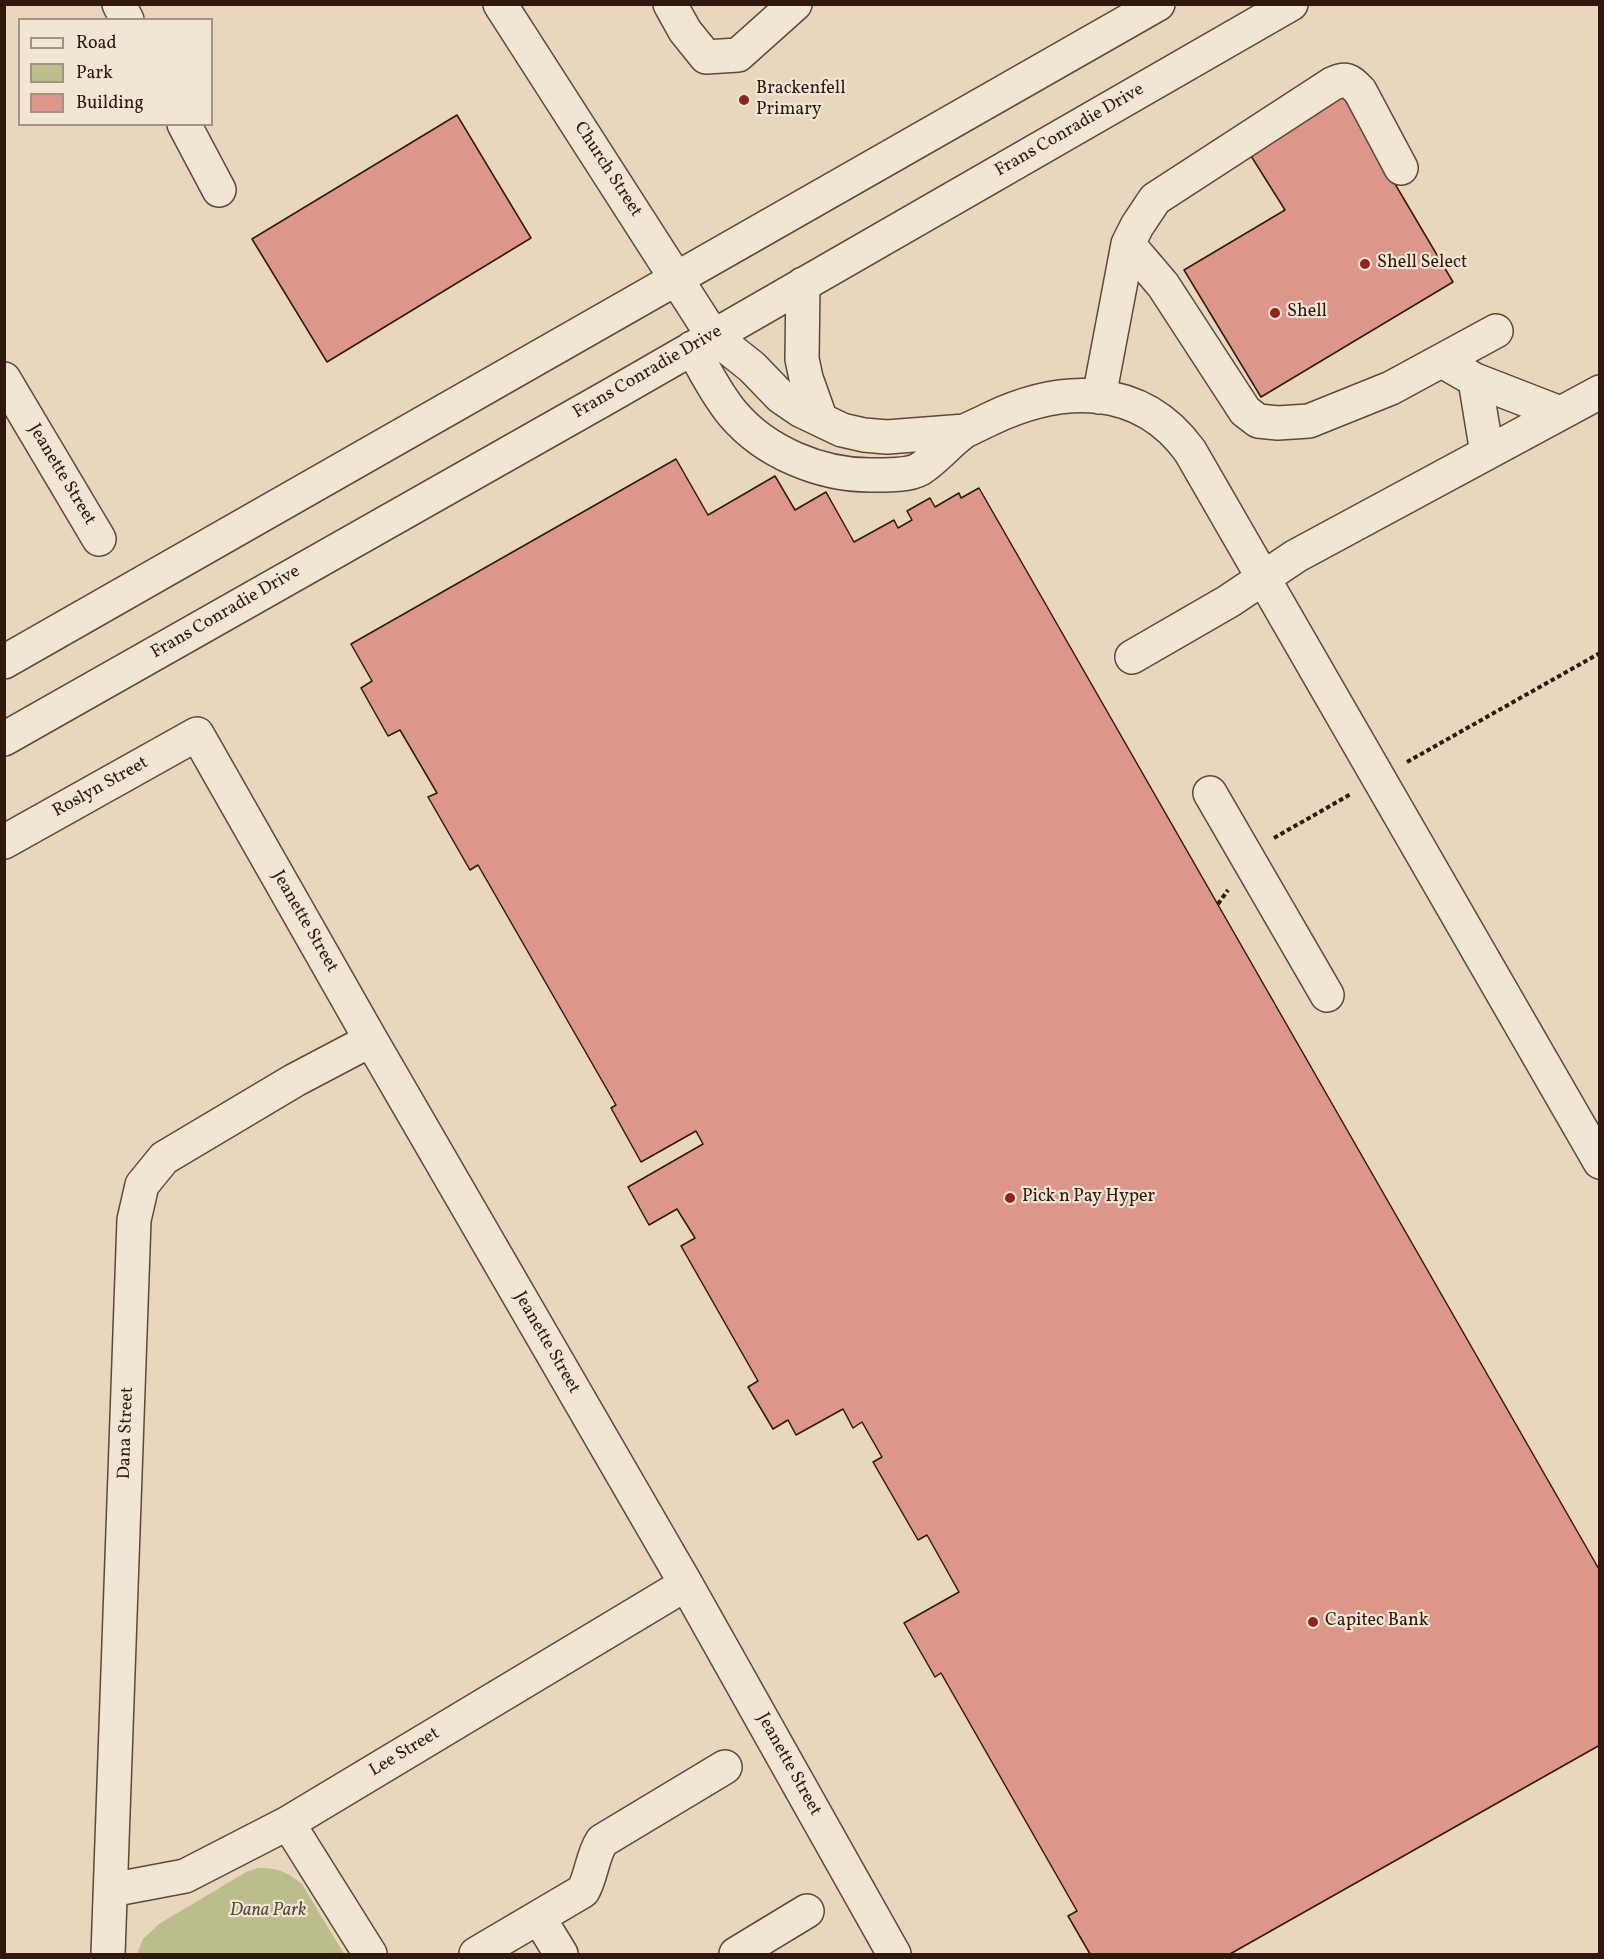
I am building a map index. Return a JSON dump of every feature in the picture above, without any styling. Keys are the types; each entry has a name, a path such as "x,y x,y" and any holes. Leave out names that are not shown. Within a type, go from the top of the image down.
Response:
{"street":[{"path":"119,4 126,18"},
{"name":"Church Street","path":"500,4 676,279 703,342 721,398 733,415 774,447 802,462 831,471 861,475 890,475 918,470 965,431"},
{"path":"670,4 685,31 706,57 738,55 795,4"},
{"path":"4,662 1158,4"},
{"name":"Frans Conradie Drive","path":"4,739 703,342 1291,4"},
{"path":"1099,397 1128,244 1155,199 1341,80 1352,82 1360,91 1401,168"},
{"path":"185,126 219,190"},
{"path":"1128,244 1163,285 1245,411 1258,421 1278,423 1309,421 1391,388 1496,331"},
{"path":"803,284 802,359 806,378 821,420"},
{"path":"703,342 752,367 781,397 800,410 842,430 864,435 887,437 965,431 1026,403 1073,395 1119,400 1137,406 1155,415 1180,437 1264,578 1599,1162"},
{"path":"1442,361 1475,380 1560,413"},
{"name":"Jeanette Street","path":"4,379 99,539"},
{"path":"1475,380 1487,453"},
{"path":"1132,657 1229,601 1296,556 1599,392"},
{"name":"Jeanette Street","path":"197,734 686,1584 894,1954"},
{"name":"Roslyn Street","path":"4,842 197,734"},
{"path":"1210,793 1327,995"},
{"name":"Dana Street","path":"108,1954 134,1220 142,1185 164,1158 294,1080 371,1040"},
{"name":"Lee Street","path":"111,1890 184,1876 288,1823 686,1584"},
{"path":"476,1954 583,1891 590,1880 596,1849 602,1841 725,1767"},
{"path":"288,1823 370,1954"},
{"path":"736,1954 807,1911"},
{"path":"539,1918 561,1954"}],"green space":[{"name":"Dana Park","path":"258,1868 282,1871 302,1884 344,1954 137,1954 143,1939 159,1924 246,1872"}],"building":[{"path":"1343,96 1453,282 1261,397 1184,270 1285,210 1246,148"},
{"path":"457,115 531,238 327,362 252,239"},
{"name":"Pick n Pay Hyper","path":"676,459 708,515 775,476 795,510 826,492 854,542 894,520 898,528 912,520 907,511 930,498 935,507 959,493 961,498 979,488 1600,1571 1600,1745 1230,1954 1090,1954 1068,1916 1077,1911 941,1673 935,1677 904,1623 959,1592 927,1535 918,1540 873,1462 882,1457 862,1422 853,1428 843,1409 796,1435 788,1420 773,1429 748,1387 758,1381 681,1246 695,1238 677,1209 649,1225 628,1187 703,1144 696,1131 641,1162 611,1108 616,1105 478,865 470,870 428,797 437,793 400,730 388,736 361,688 372,681 351,644"}],"place":[{"name":"Brackenfell Primary","path":"744,100"},
{"name":"Shell Select","path":"1365,264"},
{"name":"Shell","path":"1275,313"},
{"name":"Pick n Pay Hyper","path":"1010,1198"},
{"name":"Capitec Bank","path":"1313,1622"}]}
